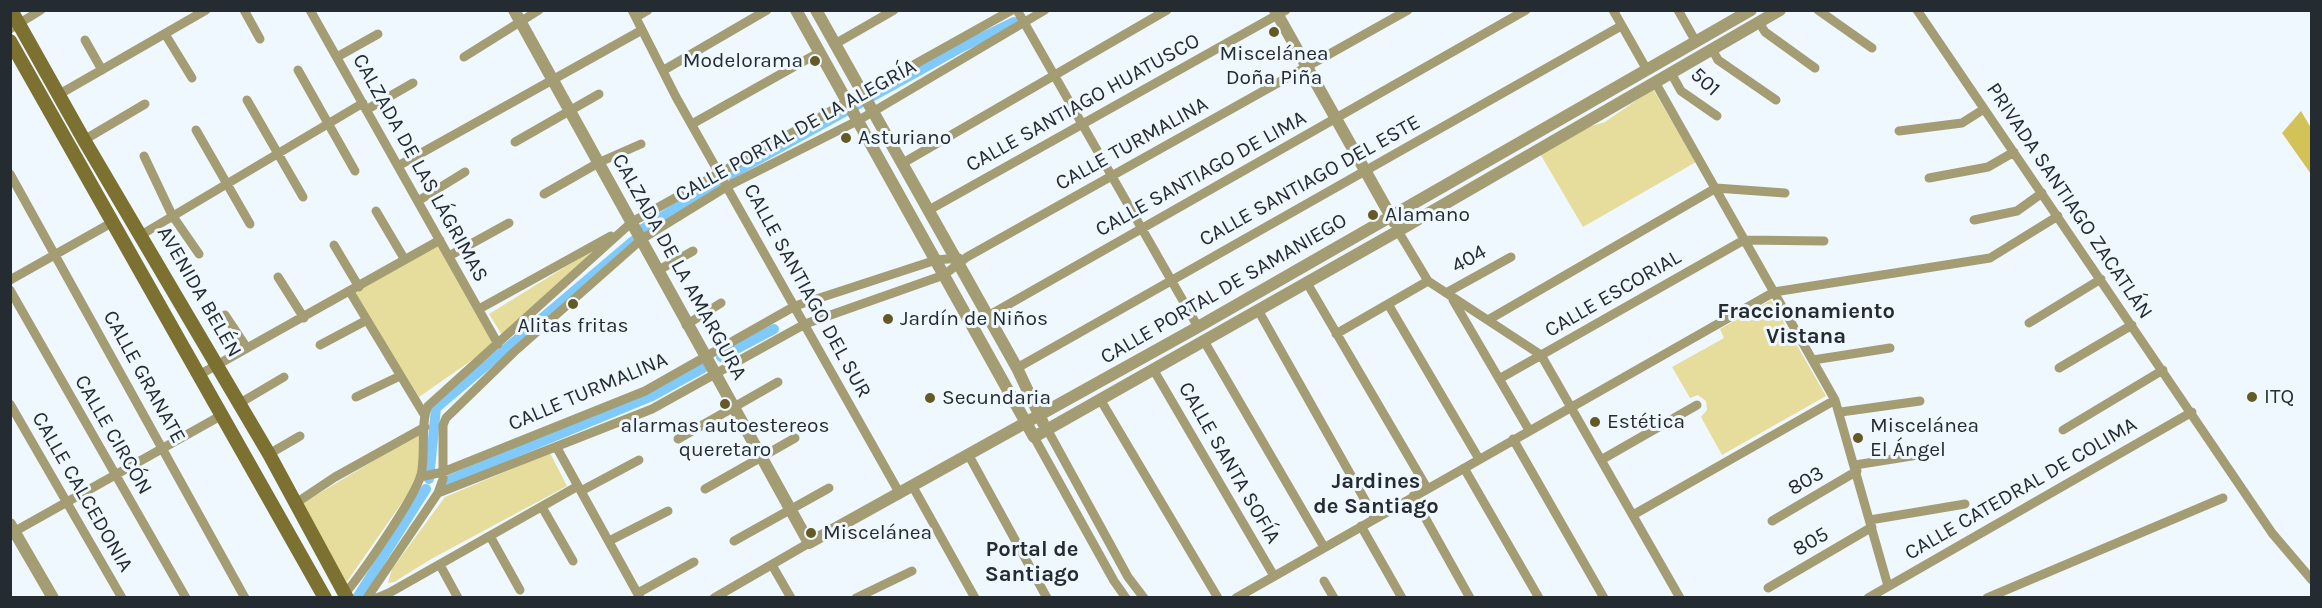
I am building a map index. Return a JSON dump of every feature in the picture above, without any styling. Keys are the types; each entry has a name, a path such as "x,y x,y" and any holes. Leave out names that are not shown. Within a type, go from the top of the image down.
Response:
{"main road":[{"name":"AVENIDA BELÉN","path":"11,10 15,26 240,403 345,596"},
{"name":"AVENIDA BELÉN","path":"10,41 325,597"}],"street":[{"path":"15,26 41,10"},
{"path":"58,95 206,10"},
{"path":"244,10 260,39"},
{"path":"464,57 517,16 539,10"},
{"path":"634,14 648,10"},
{"path":"664,70 767,10"},
{"path":"796,10 1025,423 1114,581 1126,597"},
{"path":"816,10 929,210 960,260 1040,416 1128,577 1144,597"},
{"path":"836,44 894,10"},
{"name":"CALLE PORTAL DE LA ALEGRÍA","path":"420,477 425,454 426,410 432,401 629,225 719,171 848,103 1012,10"},
{"path":"1017,10 1026,22 1198,327"},
{"name":"CALLE PORTAL DE LA ALEGRÍA","path":"438,493 443,472 443,425 446,418 514,352 642,239 728,186 859,120 1045,10"},
{"path":"903,163 1167,10"},
{"name":"CALLE TURMALINA","path":"438,493 652,409 806,324 944,275 960,260 1408,10"},
{"name":"CALLE SANTIAGO DE LIMA","path":"988,316 1526,10"},
{"path":"1613,10 1647,70"},
{"path":"1678,10 1696,42"},
{"name":"CALLE PORTAL DE SAMANIEGO","path":"1034,437 1398,231 1780,10"},
{"path":"1818,10 1872,48"},
{"name":"PRIVADA SANTIAGO ZACATLÁN","path":"1917,10 2163,369 2272,533 2312,580"},
{"name":"CALZADA DE LAS LÁGRIMAS","path":"312,11 498,344"},
{"name":"CALLE PORTAL DE SAMANIEGO","path":"719,596 808,543 913,487 968,454 1198,327 1749,11"},
{"path":"1280,12 1307,67 1428,281 1541,356 1680,597"},
{"name":"CALLE SANTIAGO HUATUSCO","path":"929,210 1280,12"},
{"name":"CALLE SANTIAGO DEL SUR","path":"634,14 692,124 900,494"},
{"name":"CALZADA DE LA AMARGURA","path":"517,16 600,162 629,225 642,239 657,271 717,374 808,543"},
{"path":"1759,22 1765,32 1815,68"},
{"name":"CALLE SANTIAGO DEL ESTE","path":"1017,368 1621,26"},
{"path":"398,166 642,30"},
{"path":"165,34 192,78"},
{"path":"337,57 378,34"},
{"path":"85,40 102,70"},
{"path":"1712,49 1718,60 1776,100"},
{"path":"692,124 820,52"},
{"path":"298,70 355,171"},
{"name":"501","path":"1671,73 1681,90 1717,117"},
{"path":"1655,82 1835,400 1888,586"},
{"path":"141,235 329,123 413,83"},
{"path":"515,142 599,94"},
{"path":"247,100 303,197"},
{"path":"84,140 145,104"},
{"path":"1899,131 1962,123 1984,109"},
{"path":"196,130 250,224"},
{"path":"544,194 600,162 641,144"},
{"path":"1929,178 1988,167 2014,152"},
{"path":"144,156 172,215 198,254"},
{"path":"418,201 465,172"},
{"name":"CALLE GRANATE","path":"10,174 245,597"},
{"path":"1488,320 1716,188 1785,193"},
{"path":"1974,220 2017,211 2042,193"},
{"path":"376,211 405,260"},
{"path":"1236,597 1774,292 1990,258 2058,216"},
{"path":"10,280 113,222"},
{"path":"448,256 509,223"},
{"name":"CALZADA DE LA AMARGURA","path":"479,309 629,225"},
{"path":"200,375 440,240"},
{"path":"1744,240 1824,241"},
{"name":"CALLE ESCORIAL","path":"1499,380 1744,240"},
{"path":"334,245 359,287"},
{"path":"657,271 693,251"},
{"name":"404","path":"1449,295 1510,257"},
{"name":"CALLE TURMALINA","path":"420,477 443,472 645,391 795,306 936,260 960,260"},
{"path":"278,278 304,318"},
{"path":"2029,323 2100,279"},
{"path":"1336,334 1428,281"},
{"path":"1307,283 1428,488"},
{"name":"CALLE CIRCÓN","path":"10,290 186,597"},
{"path":"296,503 425,422 350,292"},
{"path":"1449,295 1529,430"},
{"path":"686,324 721,303"},
{"path":"1388,304 1479,459"},
{"path":"1258,310 1375,518"},
{"path":"225,315 247,348"},
{"path":"320,345 367,320"},
{"path":"2059,368 2132,325"},
{"path":"1204,341 1324,547"},
{"path":"1813,360 1890,348"},
{"name":"CALLE SANTA SOFÍA","path":"1153,369 1274,576"},
{"path":"2063,430 2163,369"},
{"path":"356,398 400,376"},
{"path":"240,403 284,377"},
{"path":"678,439 778,382"},
{"path":"1100,399 1218,597"},
{"path":"1633,515 1835,400"},
{"path":"1840,412 1920,400"},
{"name":"CALLE CALCEDONIA","path":"10,404 122,597"},
{"path":"1601,460 1697,405"},
{"name":"CALLE CATEDRAL DE COLIMA","path":"1868,597 2192,412"},
{"path":"53,597 12,530 116,477 222,415"},
{"path":"269,454 300,436"},
{"path":"705,489 795,438"},
{"path":"1513,439 1604,597"},
{"path":"557,448 639,595 694,562"},
{"path":"1856,468 1938,452"},
{"path":"968,454 1047,597"},
{"path":"377,597 390,595 542,507 639,460"},
{"path":"1464,468 1539,597"},
{"name":"803","path":"1772,521 1856,468"},
{"path":"345,596 399,515 420,477"},
{"path":"913,487 975,597"},
{"path":"734,541 790,508 830,488"},
{"path":"367,597 438,493"},
{"path":"1413,496 1470,597"},
{"path":"1987,597 2223,498"},
{"path":"1871,523 1965,504"},
{"path":"542,507 573,561"},
{"path":"609,541 668,511"},
{"name":"805","path":"1768,588 1871,523"},
{"path":"1361,526 1402,597"},
{"path":"491,538 520,590"},
{"path":"772,565 791,597"},
{"path":"440,566 458,597"},
{"path":"861,597 912,571"},
{"path":"1324,582 1334,597"}],"shaded area":[{"path":"1653,89 1696,162 1583,227 1539,152 1582,129 1605,122"},
{"path":"2301,111 2311,128 2311,174 2282,133"},
{"path":"437,242 495,344 419,397 352,289"},
{"path":"604,243 502,335 489,314"},
{"path":"1771,300 1826,396 1722,455 1701,417 1707,410 1706,401 1698,395 1690,398 1672,367 1724,338 1720,329"},
{"path":"420,433 419,478 346,583 303,503"},
{"path":"550,453 567,486 433,558 394,582 388,583 392,569 445,497"}],"waterway":[{"path":"730,175 958,49 1014,22"},
{"path":"641,230 721,180"},
{"path":"429,479 436,408 633,241"},
{"path":"721,357 774,329"},
{"path":"444,482 650,397 703,368"},
{"path":"357,598 426,489"}],"place":[{"name":"Miscelánea Doña Piña","path":"1274,32"},
{"name":"Modelorama","path":"815,61"},
{"name":"Asturiano","path":"846,138"},
{"name":"Alamano","path":"1373,215"},
{"name":"Alitas fritas","path":"573,304"},
{"name":"Jardín de Niños","path":"888,319"},
{"name":"ITQ","path":"2252,397"},
{"name":"Secundaria","path":"930,398"},
{"name":"alarmas autoestereos queretaro","path":"725,404"},
{"name":"Estética","path":"1595,422"},
{"name":"Miscelánea El Ángel","path":"1858,438"},
{"name":"Miscelánea","path":"811,533"}],"district":[{"name":"Fraccionamiento Vistana","path":"1806,324"},
{"name":"Jardines de Santiago","path":"1376,494"},
{"name":"Portal de Santiago","path":"1032,562"}]}
